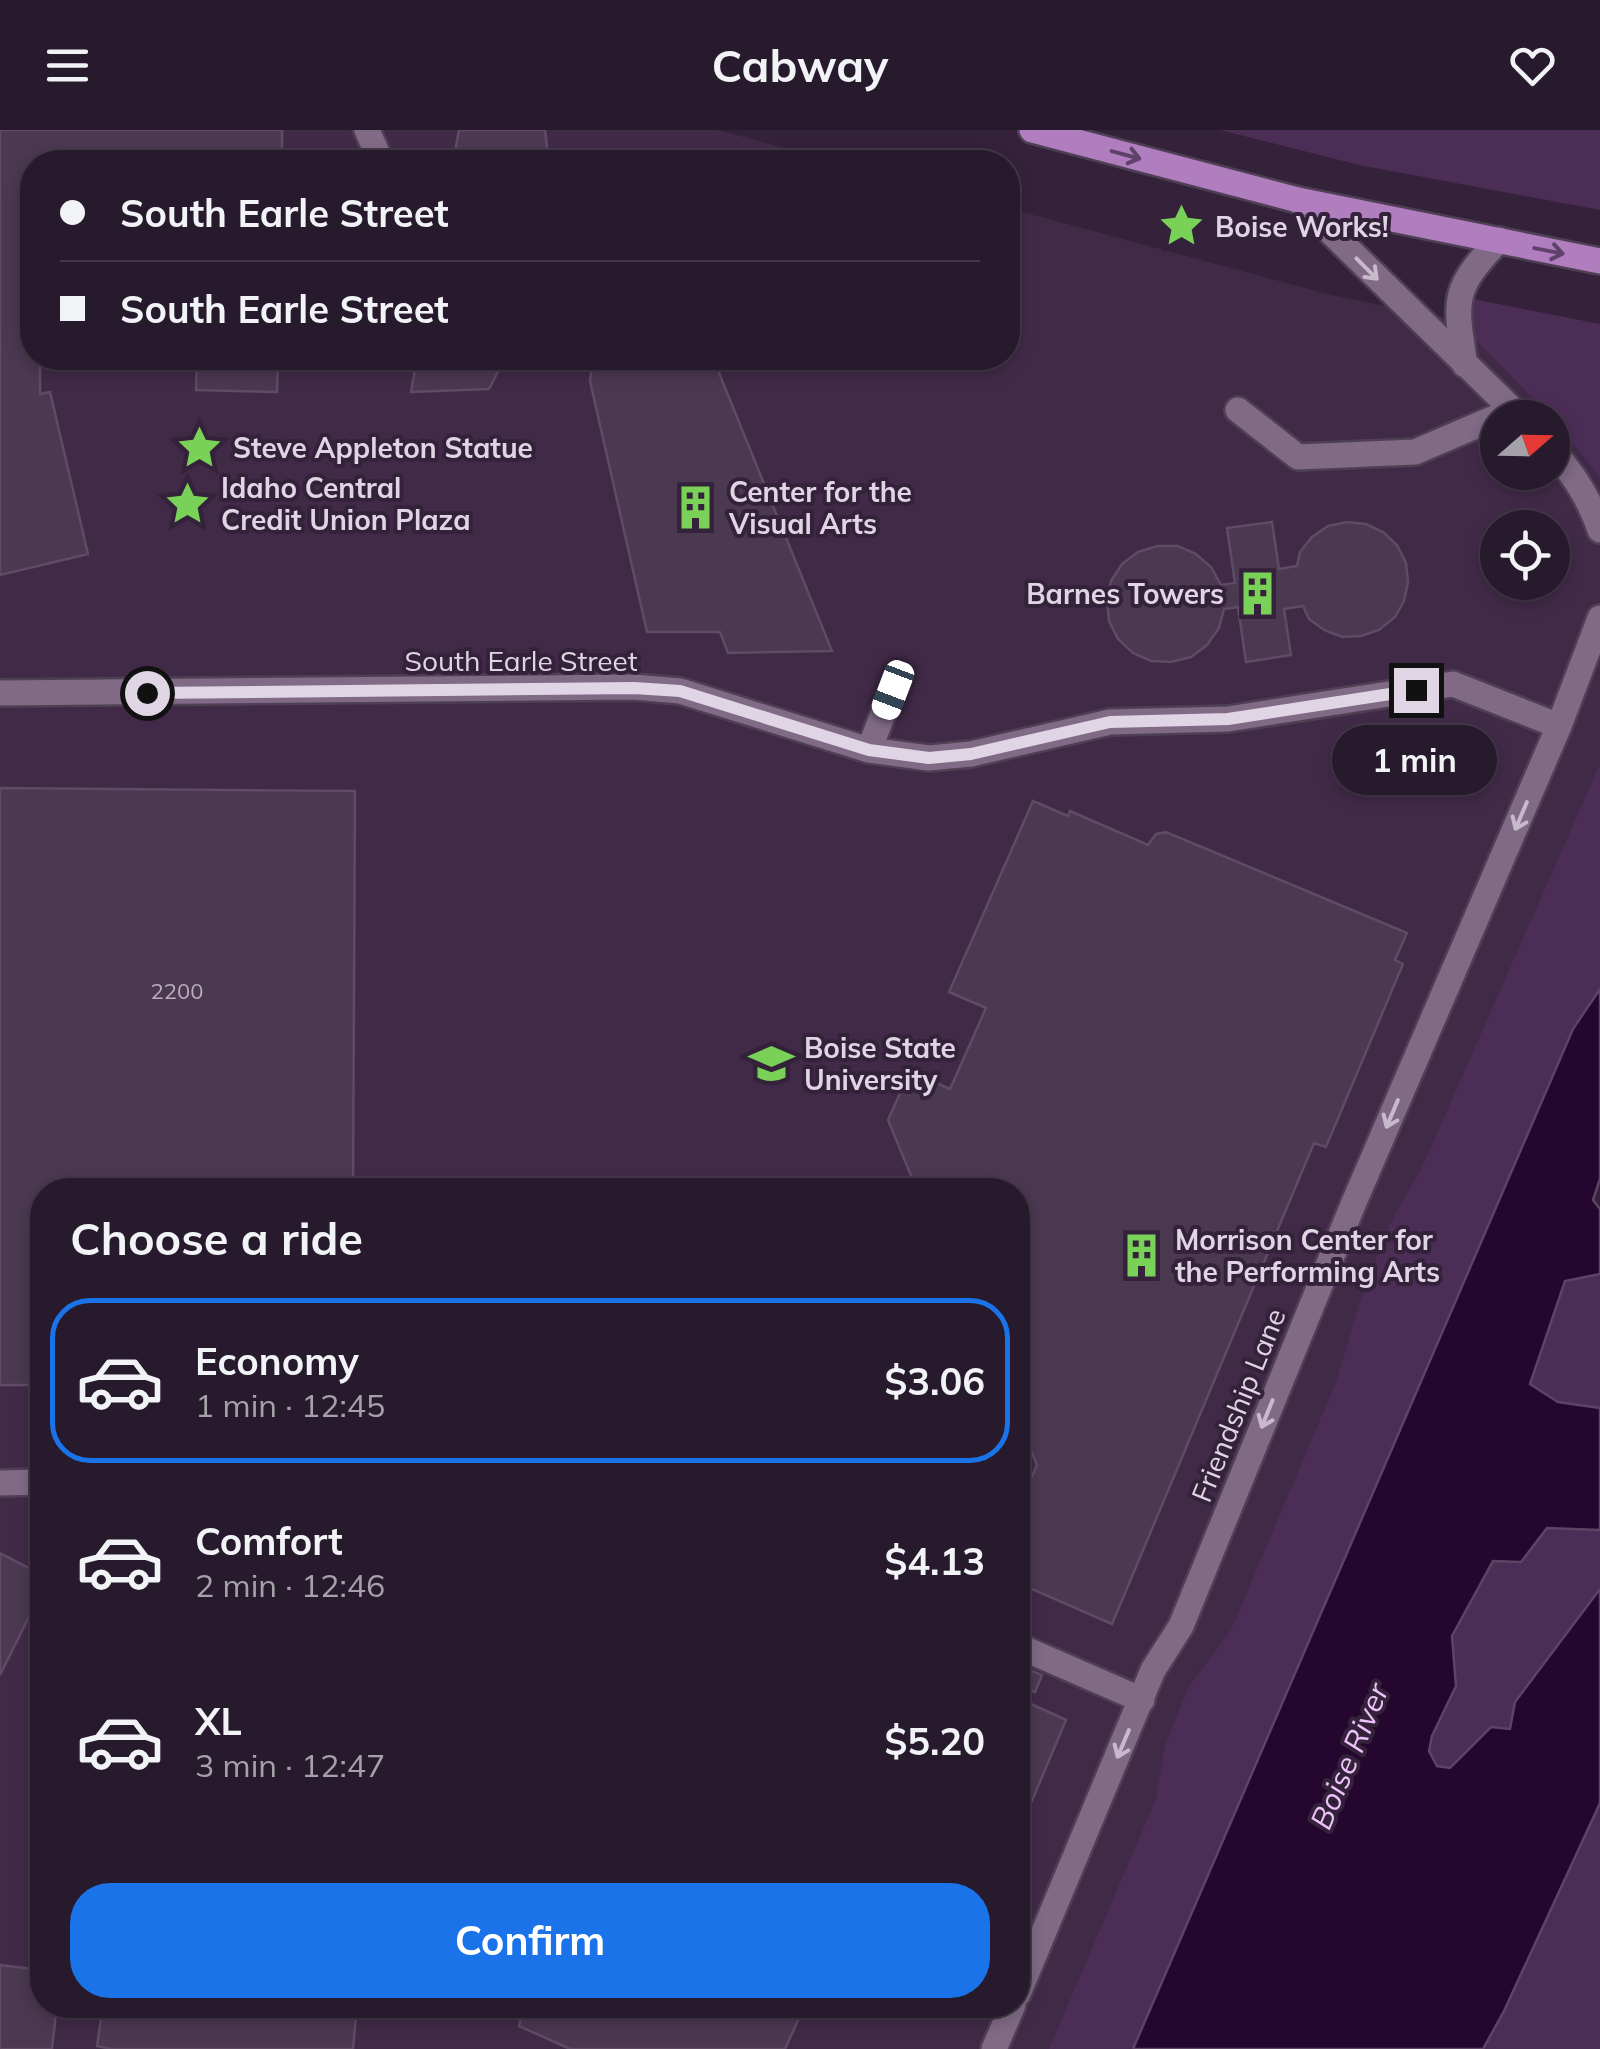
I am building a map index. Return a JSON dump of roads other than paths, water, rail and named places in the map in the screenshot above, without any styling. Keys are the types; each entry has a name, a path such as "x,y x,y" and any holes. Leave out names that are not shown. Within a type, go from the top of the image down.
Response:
{"main road":[{"path":"1032,130 1298,200 1600,261"}],"street":[{"path":"1298,200 1502,400"},
{"path":"1465,365 1456,304 1470,270 1499,240"},
{"path":"1238,410 1298,458 1416,452 1480,428"},
{"path":"1570,472 1582,487 1600,530"},
{"name":"Friendship Lane","path":"1030,1966 1153,1670 1181,1626 1339,1239 1559,726 1600,618"},
{"path":"869,750 897,678"},
{"name":"South Earle Street","path":"0,694 634,688 680,691 869,750 929,758 971,754 1110,722 1228,719 1453,684 1559,726"},
{"path":"0,1483 30,1482"},
{"path":"1030,1651 1142,1700"},
{"path":"994,2049 1007,2018"}],"water":[{"name":"Boise River","path":"1600,989 1600,1179 1593,1200 1600,1209 1600,1274 1565,1281 1530,1384 1558,1402 1600,1408 1600,1530 1547,1528 1521,1562 1493,1561 1452,1636 1456,1686 1429,1751 1437,1766 1450,1768 1491,1727 1510,1729 1515,1702 1600,1589 1600,1803 1483,2049 1133,2049 1573,1029"}],"place":[{"name":"Boise Works!","path":"1182,226"},
{"name":"Steve Appleton Statue","path":"200,447"},
{"name":"Idaho Central Credit Union Plaza","path":"188,503"},
{"name":"Center for the Visual Arts","path":"696,507"},
{"name":"Barnes Towers","path":"1257,593"},
{"name":"Boise State University","path":"771,1063"},
{"name":"Morrison Center for the Performing Arts","path":"1142,1255"}]}
